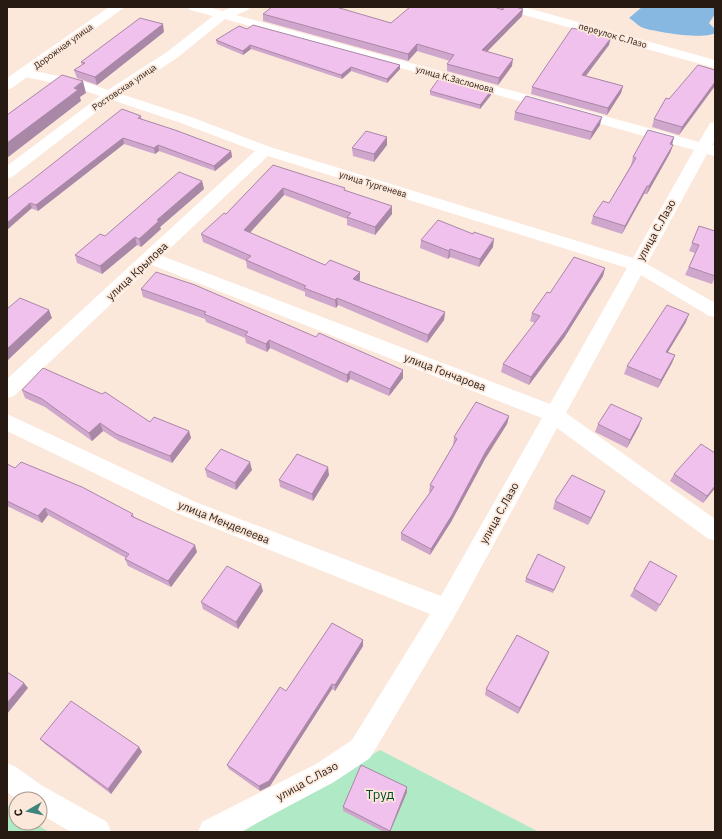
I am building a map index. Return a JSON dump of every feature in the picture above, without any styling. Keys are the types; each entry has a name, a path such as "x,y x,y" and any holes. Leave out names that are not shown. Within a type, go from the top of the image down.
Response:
{"street":[{"name":"Дорожная улица","path":"7,85 118,7"},
{"name":"улица К.Заслонова","path":"194,7 221,16 709,149"},
{"name":"Ростовская улица","path":"7,174 110,95 172,55 221,16 244,7"},
{"name":"переулок С.Лазо","path":"510,7 715,64"},
{"name":"улица Тургенева","path":"25,73 77,84 186,120 265,150 636,265 715,311"},
{"name":"улица С.Лазо","path":"212,832 325,773 361,749 446,609 636,265 709,149 715,126"},
{"name":"улица Крылова","path":"7,391 265,150"},
{"name":"улица Гончарова","path":"151,258 553,414 715,532"},
{"name":"улица Менделеева","path":"7,422 185,507 446,609"},
{"path":"7,776 32,794 97,832"}],"green space":[{"name":"Труд","path":"380,750 539,832 242,832"},
{"path":"7,805 8,831 49,832 7,832"}],"water":[{"path":"642,7 715,7 715,14 709,23 715,29 715,33 701,36 667,33 641,27 629,18"}],"building":[{"path":"272,7 336,7 391,23 410,7 494,7 503,10 503,7 515,7 523,9 482,50 513,59 499,78 447,64 454,55 417,44 408,54 263,14"},
{"path":"140,18 163,24 95,77 74,70 85,63 81,62"},
{"path":"253,25 400,65 387,79 351,67 341,75 250,45 243,51 216,40 239,26 247,29"},
{"path":"572,28 611,38 582,75 623,86 608,108 532,87"},
{"path":"698,65 715,70 715,82 682,127 654,119 666,98 669,99"},
{"path":"62,75 83,81 74,88 78,90 7,143 7,115"},
{"path":"440,77 491,91 480,105 430,91"},
{"path":"526,96 602,117 592,132 515,112"},
{"path":"122,109 141,116 138,118 231,151 214,166 158,145 154,148 123,138 36,205 30,203 7,223 7,199"},
{"path":"648,130 674,137 670,144 673,145 649,186 647,186 625,226 593,216 603,201 609,203 636,158 633,157"},
{"path":"366,131 387,137 374,154 352,148"},
{"path":"273,165 345,188 344,190 392,206 375,227 347,217 351,213 283,188 244,230 325,265 330,260 360,272 353,279 445,312 428,335 337,298 335,300 304,288 306,286 246,260 251,256 201,234 224,213 226,214"},
{"path":"179,172 202,181 157,220 159,221 139,239 135,237 100,266 75,255 100,234 105,236"},
{"path":"438,220 473,234 474,232 494,239 480,259 450,249 449,251 421,240"},
{"path":"699,226 715,231 715,276 689,267 699,245 692,243"},
{"path":"574,257 605,268 566,330 531,377 503,364 540,316 532,313 547,292 550,293"},
{"path":"156,272 195,285 316,337 319,333 403,370 390,389 350,371 347,375 269,340 266,344 245,335 248,332 204,314 206,312 141,289"},
{"path":"20,298 49,310 7,349 7,309"},
{"path":"667,305 689,314 666,352 675,355 661,380 627,366"},
{"path":"43,368 102,394 105,392 150,422 154,417 189,431 170,456 116,434 100,423 89,433 42,399 22,390"},
{"path":"476,402 509,416 486,451 452,515 431,549 401,533 434,487 430,485 457,439 454,437"},
{"path":"611,404 642,418 630,440 598,424"},
{"path":"701,444 715,453 715,486 707,496 674,474"},
{"path":"221,449 250,462 235,483 205,469"},
{"path":"297,454 328,467 312,494 279,480"},
{"path":"21,462 82,487 133,514 131,516 195,545 168,581 125,559 129,554 45,508 38,516 7,501 7,464 15,468"},
{"path":"572,475 605,491 591,518 555,501"},
{"path":"538,554 565,567 554,590 526,578"},
{"path":"650,561 677,576 660,605 634,589"},
{"path":"227,566 261,584 236,622 201,602"},
{"path":"332,623 363,640 335,685 332,684 269,781 259,786 227,765 280,687 286,691"},
{"path":"517,635 549,652 520,708 486,689"},
{"path":"7,672 24,683 7,703"},
{"path":"71,701 139,747 108,789 40,739"},
{"path":"361,765 407,787 390,831 343,807"}]}
